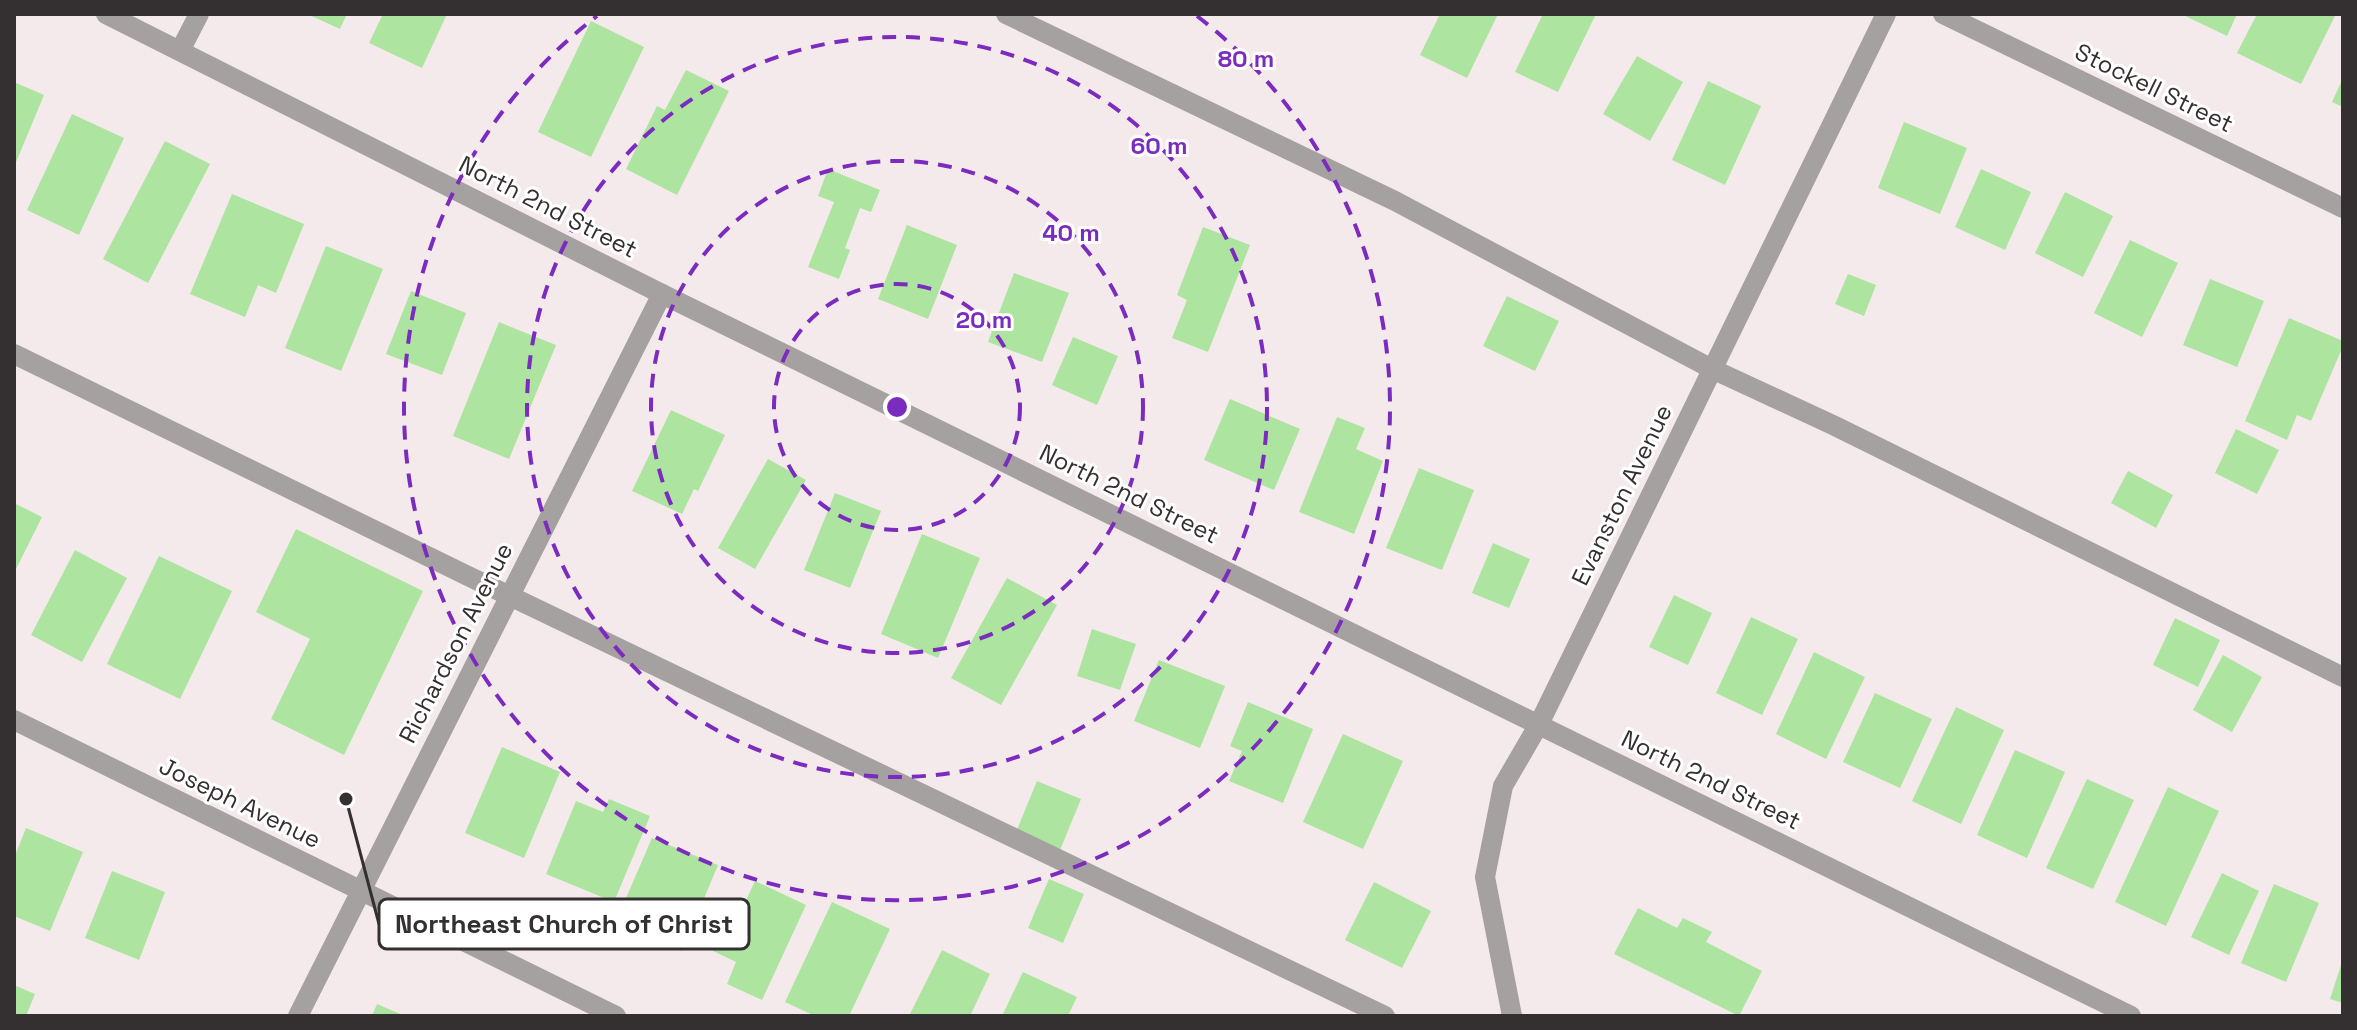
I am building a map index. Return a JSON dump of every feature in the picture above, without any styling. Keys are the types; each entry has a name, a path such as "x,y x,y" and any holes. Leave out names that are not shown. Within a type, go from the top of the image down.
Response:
{"street":[{"name":"North 2nd Street","path":"106,14 181,49 662,294 2131,1016"},
{"path":"181,49 199,14"},
{"path":"1006,14 1395,201 1712,369 1835,426 2343,677"},
{"name":"Evanston Avenue","path":"1512,1016 1485,877 1503,786 1539,724 1886,14"},
{"name":"Stockell Street","path":"1943,14 2343,208"},
{"name":"Richardson Avenue","path":"298,1016 662,294"},
{"path":"14,354 508,596 1385,1016"},
{"name":"Joseph Avenue","path":"14,720 616,1016"}],"building":[{"path":"307,14 347,14 340,29"},
{"path":"383,14 447,14 422,68 369,43"},
{"path":"1440,14 1498,14 1467,78 1420,55"},
{"path":"1543,14 1596,14 1558,92 1515,72"},
{"path":"2181,14 2237,14 2227,36"},
{"path":"2257,14 2336,14 2301,84 2237,53"},
{"path":"591,21 644,47 591,157 538,132"},
{"path":"1637,56 1683,82 1650,141 1603,114"},
{"path":"686,70 729,91 677,195 626,169 657,106 665,110"},
{"path":"2343,78 2343,107 2332,102"},
{"path":"1708,81 1761,106 1725,185 1672,160"},
{"path":"14,82 44,95 14,167"},
{"path":"72,114 124,138 79,235 27,210"},
{"path":"1904,122 1967,148 1940,214 1878,188"},
{"path":"165,141 210,164 148,283 103,259"},
{"path":"828,169 880,190 871,212 860,208 845,248 850,250 839,279 808,267 834,202 818,196"},
{"path":"1981,169 2031,192 2005,250 1955,227"},
{"path":"2065,192 2113,216 2083,277 2035,253"},
{"path":"232,194 304,224 276,293 258,285 245,317 190,294"},
{"path":"907,225 957,245 928,319 878,299"},
{"path":"1203,227 1250,245 1208,352 1172,338 1187,300 1177,295"},
{"path":"2130,240 2178,263 2142,337 2094,313"},
{"path":"326,246 383,269 341,371 285,348"},
{"path":"1014,273 1069,293 1042,362 988,342"},
{"path":"1848,274 1876,285 1864,316 1835,304"},
{"path":"2210,279 2264,301 2237,367 2183,345"},
{"path":"411,291 466,313 442,375 386,354"},
{"path":"1507,296 1559,321 1535,371 1483,346"},
{"path":"2289,318 2343,341 2343,346 2311,421 2297,415 2287,440 2245,421"},
{"path":"499,322 556,345 509,459 453,436"},
{"path":"1073,337 1118,356 1097,405 1052,385"},
{"path":"1230,399 1300,429 1274,490 1204,460"},
{"path":"671,410 725,435 698,491 694,489 682,514 632,491"},
{"path":"1337,417 1365,428 1356,449 1383,461 1354,534 1299,512"},
{"path":"2236,429 2279,450 2257,494 2215,473"},
{"path":"768,459 806,480 755,569 718,548"},
{"path":"1419,468 1474,490 1442,570 1386,548"},
{"path":"2128,471 2173,495 2156,528 2111,503"},
{"path":"835,493 881,511 850,588 804,570"},
{"path":"14,503 42,517 14,573"},
{"path":"296,529 423,591 344,755 271,719 310,639 256,612"},
{"path":"922,534 980,558 938,658 881,634"},
{"path":"1493,543 1530,559 1509,608 1472,593"},
{"path":"75,550 127,578 82,662 31,635"},
{"path":"159,556 232,591 180,699 107,664"},
{"path":"1007,578 1057,605 1001,705 951,678"},
{"path":"1674,595 1712,613 1688,665 1649,647"},
{"path":"1751,617 1798,639 1762,715 1716,693"},
{"path":"2175,618 2220,640 2198,687 2153,665"},
{"path":"1092,629 1136,644 1120,690 1077,676"},
{"path":"1814,652 1865,677 1826,759 1776,734"},
{"path":"2223,655 2262,677 2232,732 2193,710"},
{"path":"1159,660 1225,686 1200,748 1134,721"},
{"path":"1875,693 1932,719 1900,788 1843,762"},
{"path":"1248,702 1313,729 1283,803 1229,781 1242,751 1230,746"},
{"path":"1956,707 2004,730 1961,824 1912,801"},
{"path":"1343,734 1403,761 1363,849 1303,822"},
{"path":"502,747 560,772 524,858 465,833"},
{"path":"2015,750 2065,772 2027,858 1977,835"},
{"path":"2087,779 2134,800 2093,889 2046,868"},
{"path":"1037,781 1081,799 1060,850 1016,832"},
{"path":"2168,787 2219,811 2166,926 2115,902"},
{"path":"609,799 650,816 614,902 546,874 576,801 603,812"},
{"path":"26,828 83,852 50,931 14,916 14,858"},
{"path":"652,838 718,865 682,951 639,934 647,915 623,905"},
{"path":"112,871 165,892 139,960 85,938"},
{"path":"2222,873 2259,891 2229,955 2191,937"},
{"path":"1049,879 1084,894 1063,943 1028,928"},
{"path":"755,881 806,905 762,1000 727,984 736,962 713,951 722,931 730,935"},
{"path":"1374,882 1431,911 1402,968 1345,940"},
{"path":"2274,884 2319,903 2286,982 2241,963"},
{"path":"832,902 890,929 849,1016 815,1016 785,1002"},
{"path":"1638,908 1677,928 1683,918 1712,932 1706,942 1762,971 1739,1016 1614,954"},
{"path":"942,950 990,974 970,1016 909,1016"},
{"path":"2343,959 2343,1003 2330,999"},
{"path":"1023,972 1077,997 1068,1016 1002,1016"},
{"path":"14,985 35,994 26,1016 14,1016"},
{"path":"377,1004 405,1016 372,1016"}],"place":[{"name":"Northeast Church of Christ","path":"346,799"}]}
